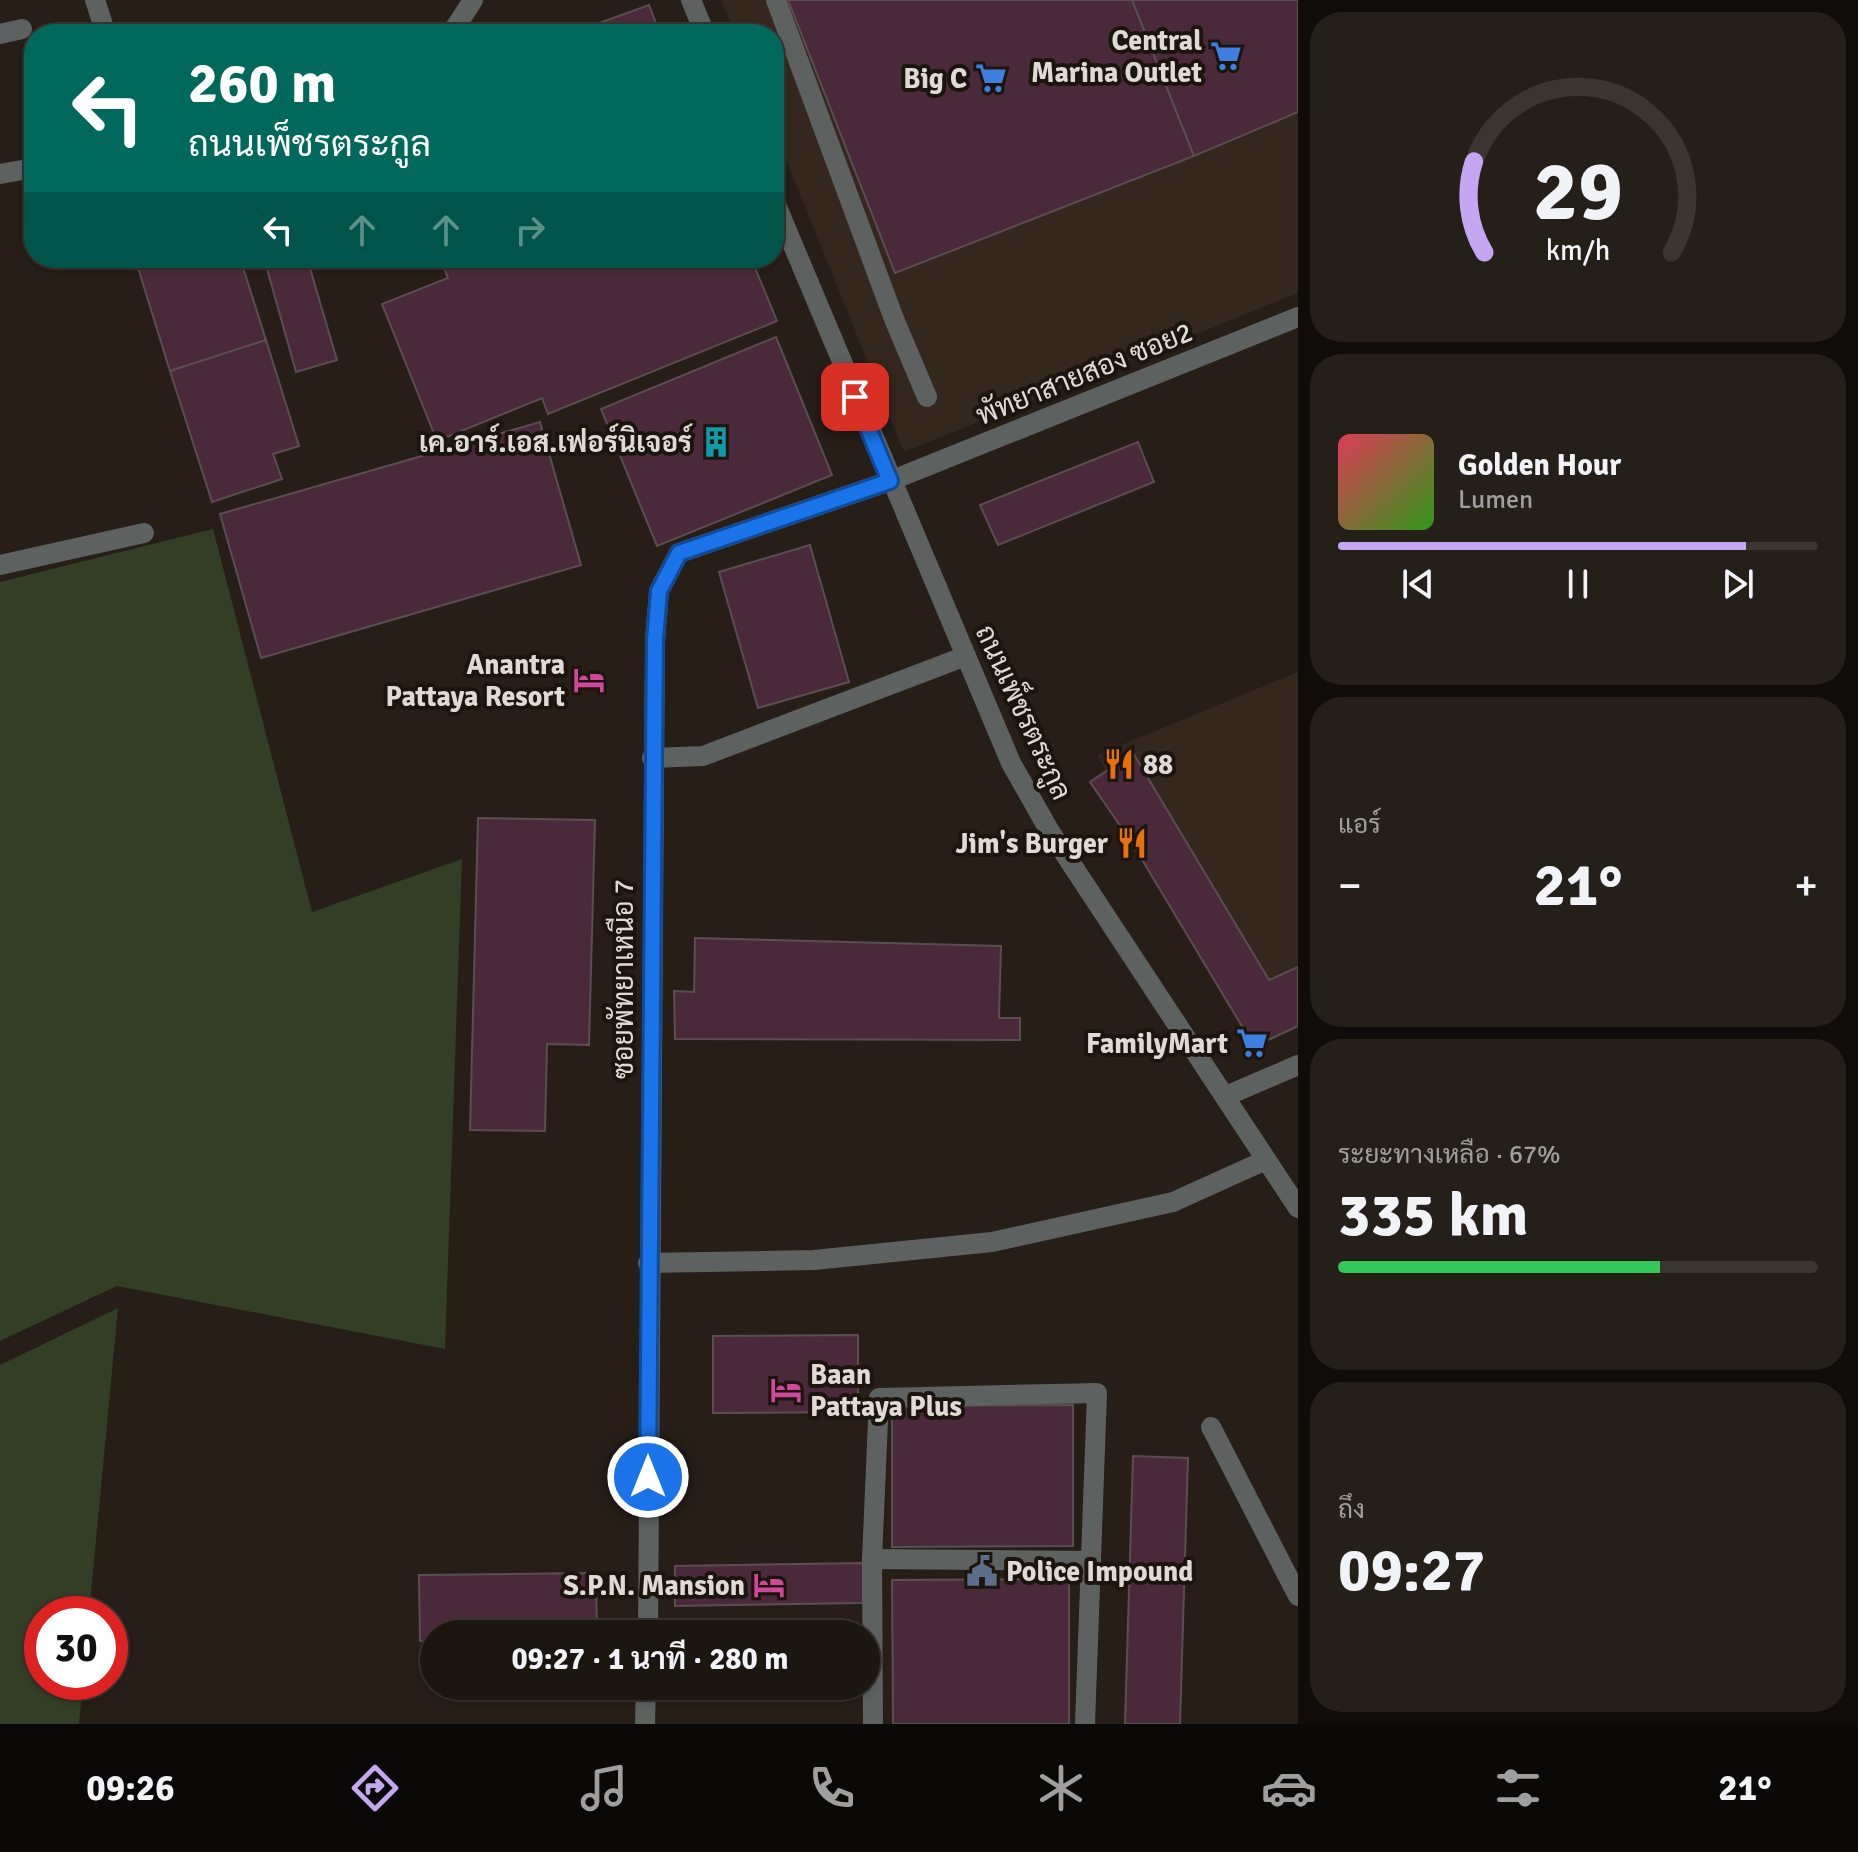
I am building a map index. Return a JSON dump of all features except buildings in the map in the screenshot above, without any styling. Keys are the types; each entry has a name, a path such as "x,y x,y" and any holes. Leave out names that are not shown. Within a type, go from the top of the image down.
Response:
{"street":[{"path":"95,0 103,24"},
{"path":"457,24 473,0"},
{"path":"691,0 701,24"},
{"path":"776,0 927,397"},
{"path":"0,34 22,29"},
{"path":"0,174 24,170"},
{"name":"ถนนเพ็ชรตระกูล","path":"784,224 1011,763 1049,830 1298,1208"},
{"name":"พัทยาสายสอง ซอย2","path":"890,481 1298,317"},
{"name":"ซอยพัทยาเหนือ 7","path":"648,1620 652,758 659,591 679,553 890,481"},
{"path":"0,565 144,533"},
{"path":"652,758 703,756 966,656"},
{"path":"1226,1096 1298,1065"},
{"path":"648,1263 814,1260 992,1242 1173,1202 1266,1160"},
{"path":"873,1724 872,1559 879,1398 1097,1393 1085,1724"},
{"path":"1211,1427 1298,1596"},
{"path":"872,1559 1091,1561"},
{"path":"645,1724 646,1700"}],"shaded area":[{"path":"721,0 1298,0 1298,293 904,452 784,155 784,24 731,24"},
{"path":"1298,672 1298,1028 1256,1046 1097,755"}],"green space":[{"path":"213,529 312,912 462,859 445,1349 117,1286 0,1341 0,582"},
{"path":"118,1308 91,1596 24,1596 24,1700 81,1700 79,1724 0,1724 0,1365"}],"place":[{"name":"Central Marina Outlet","path":"1226,56"},
{"name":"Big C","path":"991,78"},
{"name":"เค.อาร์.เอส.เฟอร์นิเจอร์","path":"716,442"},
{"name":"Anantra Pattaya Resort","path":"589,680"},
{"name":"88","path":"1119,764"},
{"name":"Jim's Burger","path":"1132,843"},
{"name":"FamilyMart","path":"1252,1043"},
{"name":"Baan Pattaya Plus","path":"786,1390"},
{"name":"Police Impound","path":"982,1571"},
{"name":"S.P.N. Mansion","path":"769,1585"}],"route":[{"path":"648,1477 652,758 659,591 679,553 890,481 855,397"}]}
